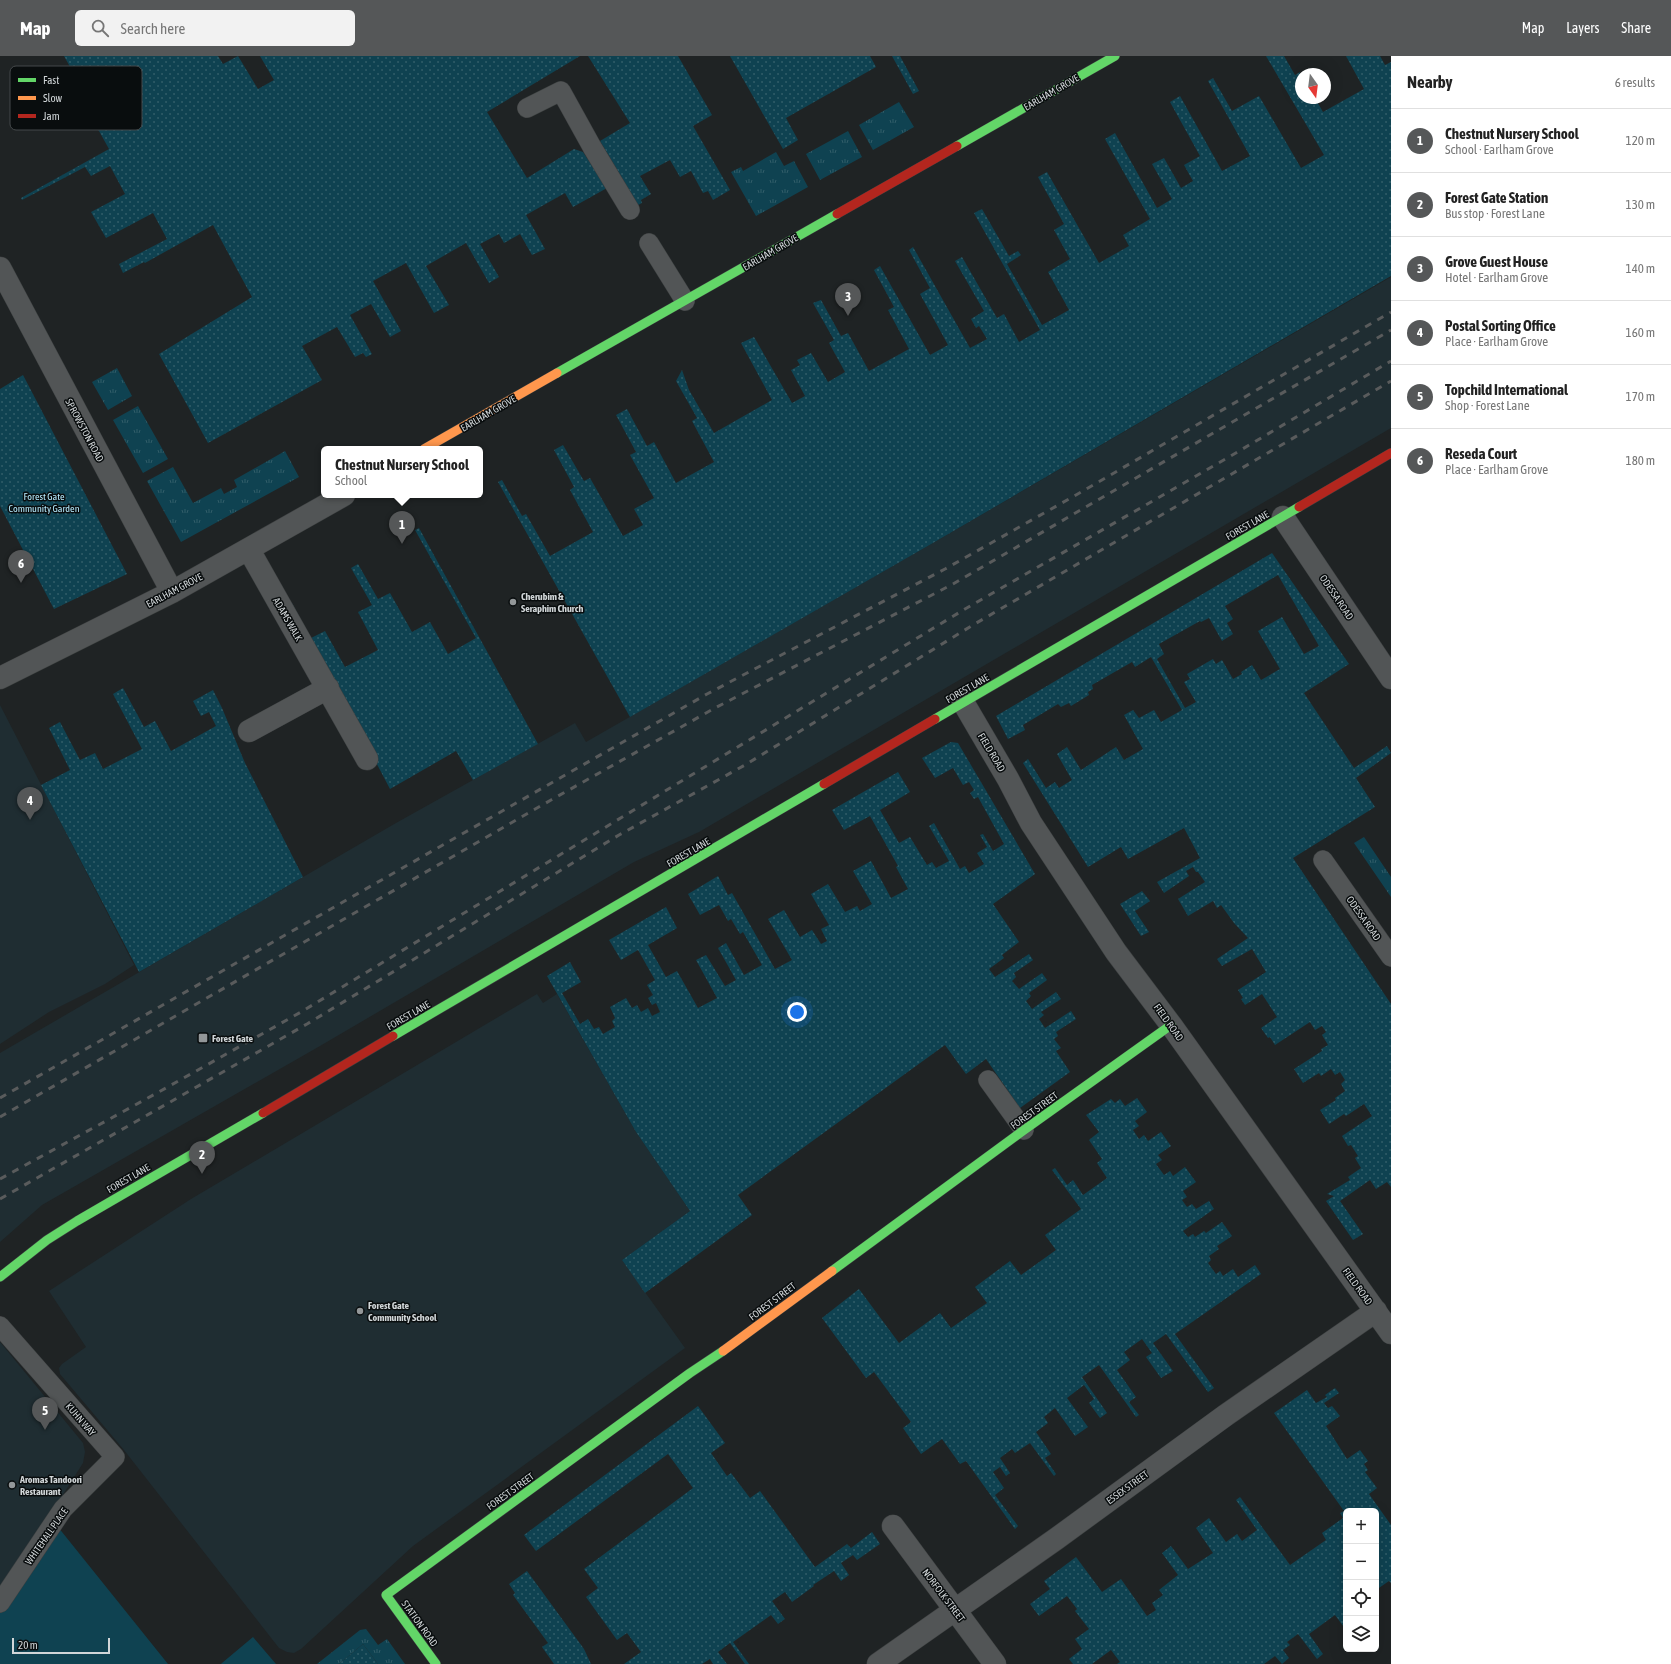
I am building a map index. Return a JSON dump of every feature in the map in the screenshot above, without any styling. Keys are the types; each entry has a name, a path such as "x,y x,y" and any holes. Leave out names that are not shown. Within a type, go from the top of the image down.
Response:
{"street":[{"name":"EARLHAM GROVE","path":"429,446 1115,56"},
{"name":"SPROWSTON ROAD","path":"0,268 172,592"},
{"name":"FOREST LANE","path":"0,1277 47,1240 77,1221 1391,453"},
{"name":"EARLHAM GROVE","path":"0,678 172,592 249,550 339,498"},
{"name":"ODESSA ROAD","path":"1283,516 1391,678"},
{"name":"ADAMS WALK","path":"249,550 367,759"},
{"path":"249,731 328,688"},
{"name":"FIELD ROAD","path":"963,702 1031,822 1116,952 1172,1025 1391,1333"},
{"name":"FOREST STREET","path":"386,1595 677,1382 746,1335 1024,1130 1172,1025"},
{"name":"ESSEX STREET","path":"878,1664 1056,1539 1226,1415 1376,1311"},
{"name":"NORFOLK STREET","path":"893,1526 956,1609 995,1664"},
{"name":"STATION ROAD","path":"386,1595 436,1664"}],"lane":[{"path":"527,108 561,91 592,147 630,210"},
{"path":"650,242 685,301"},
{"name":"ODESSA ROAD","path":"1323,860 1391,957"},
{"path":"988,1080 1024,1130"},
{"name":"KUHN WAY","path":"0,1326 115,1458"},
{"name":"WHITEHALL PLACE","path":"0,1603 63,1509 115,1458"}],"shaded area":[{"path":"1391,277 1391,428 699,832 634,862 320,1046 42,1205 0,1242 0,1053 396,823 575,723 586,742 933,543"},
{"path":"0,705 134,965 105,984 49,1012 0,1044"},
{"name":"Forest Gate Community School","path":"537,994 543,1003 557,994 636,1132 690,1211 622,1260 685,1348 413,1546 301,1649 294,1653 287,1652 279,1648 124,1450 60,1374 59,1368 62,1364 86,1347 49,1291 191,1199"},
{"path":"0,1342 83,1443 85,1452 83,1463 0,1594"}],"green space":[{"path":"64,56 218,56 223,64 238,56 258,89 274,80 260,56 580,56 487,112 527,178 574,149 583,152 607,188 573,207 565,193 526,215 545,249 532,255 520,234 504,243 499,234 480,244 499,277 489,283 466,243 426,266 449,305 434,313 406,263 373,281 401,331 390,337 371,304 350,315 372,354 366,357 363,353 355,357 337,327 302,346 322,380 208,443 159,354 252,297 213,225 145,263 144,262 123,273 119,264 167,239 153,213 106,238 91,212 125,194 110,166 91,176 85,167 22,200 21,198 109,149 98,130 142,130 142,66 70,66"},
{"path":"588,56 678,56 712,115 693,126 730,190 713,200 708,191 703,193 691,171 680,177 670,160 640,176 651,194 641,200 642,203 638,205 600,141 630,123"},
{"path":"730,56 870,56 876,67 786,118 798,140 783,149"},
{"path":"892,56 900,56 919,91 913,94"},
{"path":"1266,56 1284,56 1295,75 1295,104 1318,104 1323,112 1364,89 1346,56 1380,56 1385,65 1391,62 1391,276 933,543 630,717 498,482 502,480 522,516 526,514 550,556 593,532 570,490 574,487 554,450 563,445 584,481 590,478 623,536 643,525 634,509 654,498 630,455 636,452 616,415 627,409 647,446 654,442 676,483 714,462 692,421 697,418 676,381 682,370 689,390 714,433 772,400 741,343 754,337 792,403 805,396 791,370 800,365 797,360 811,353 828,382 845,372 829,343 834,340 813,303 821,300 841,336 848,333 869,371 909,349 888,310 894,307 874,270 880,266 930,355 948,345 920,294 930,288 909,250 913,247 970,348 987,339 979,326 976,328 971,319 984,311 955,261 962,257 997,318 1004,314 1019,342 1040,330 974,213 982,209 1009,256 1018,251 1021,255 1007,264 1042,325 1069,310 1048,272 1070,259 1054,230 1064,224 1038,177 1047,172 1099,263 1129,246 1123,235 1150,219 1105,139 1115,133 1157,208 1172,199 1152,164 1164,158 1181,188 1193,181 1184,165 1200,156 1170,102 1180,96 1222,171 1250,156 1208,81 1213,78 1232,111 1259,96 1301,168 1324,155"},
{"path":"899,102 914,127 873,150 859,125"},
{"path":"848,131 862,157 820,180 806,154"},
{"path":"776,152 784,166 794,161 808,187 756,216 731,172 741,167 743,171"},
{"path":"117,368 132,396 108,410 92,382"},
{"name":"Forest Gate Community Garden","path":"23,375 127,574 54,609 0,506 0,389"},
{"path":"138,406 168,459 143,473 113,420"},
{"path":"285,451 299,477 181,542 147,481 173,467 193,503 221,488 224,494 237,487 234,480"},
{"path":"419,528 538,744 473,780 456,751 390,789 359,730 287,605 292,603 311,638 325,631 345,667 378,650 358,612 372,605 351,568 358,564 378,599 390,593 412,632 430,622 448,654 476,638 415,530"},
{"path":"1272,553 1349,664 1304,693 1354,768 1387,746 1391,753 1356,778 1375,807 1293,858 1391,1004 1391,1187 1387,1182 1376,1189 1370,1180 1340,1201 1363,1234 1353,1240 1326,1201 1334,1196 1327,1194 1350,1180 1348,1177 1361,1168 1355,1158 1358,1156 1351,1145 1348,1146 1342,1136 1372,1116 1364,1104 1346,1116 1344,1114 1329,1124 1320,1110 1336,1100 1335,1098 1345,1091 1341,1084 1345,1080 1340,1072 1335,1075 1331,1069 1321,1076 1319,1073 1303,1083 1294,1069 1322,1051 1321,1049 1328,1045 1322,1035 1326,1032 1322,1026 1315,1030 1310,1022 1275,1045 1270,1037 1268,1038 1261,1028 1277,1017 1262,994 1245,1005 1238,990 1266,972 1252,949 1222,966 1217,959 1248,938 1234,923 1221,905 1217,908 1213,901 1188,916 1178,899 1205,882 1198,872 1196,872 1193,867 1186,871 1189,876 1164,893 1157,882 1200,858 1184,828 1128,859 1121,847 1088,867 1023,763 1028,759 1046,788 1055,782 1059,788 1072,780 1057,754 1067,747 1081,770 1116,747 1124,760 1143,749 1124,715 1133,710 1139,718 1154,710 1161,722 1182,710 1151,657 1135,667 1132,662 1092,685 1093,689 1088,692 1089,695 1071,706 1069,703 1061,707 1058,704 1023,725 1025,730 1008,739 996,716","holes":["1278,575 1319,646 1304,654 1282,617 1258,631 1280,669 1261,680 1252,665 1241,672 1242,674 1233,679 1222,660 1216,664 1213,659 1187,674 1190,679 1184,682 1196,702 1185,708 1157,659 1164,654 1159,644 1200,621 1201,622 1209,618 1222,641 1233,634 1227,623 1233,619 1225,606"]},
{"path":"123,688 144,727 155,721 171,751 216,726 209,712 201,716 193,701 213,690 245,763 303,877 139,972 41,785 70,770 49,728 60,722 80,760 95,753 103,769 142,749 113,694"},
{"path":"951,742 958,743 1035,874 993,904 1019,942 1002,955 1004,958 989,969 995,977 1029,954 1033,960 1014,973 1016,977 1012,981 1019,989 1042,973 1047,980 1029,993 1031,996 1026,1001 1032,1009 1056,992 1061,999 1041,1012 1044,1015 1039,1019 1045,1028 1071,1011 1076,1019 1056,1032 1058,1036 1054,1039 1061,1048 1056,1051 1070,1072 1020,1108 986,1059 966,1074 945,1045 738,1195 752,1215 645,1293 622,1260 690,1211 636,1132 547,976 570,962 581,982 562,993 580,1024 588,1019 594,1029 599,1027 603,1034 615,1027 612,1021 615,1018 610,1007 626,998 632,1008 637,1005 641,1012 648,1008 652,1016 660,1012 656,1003 652,1005 648,998 653,995 647,985 655,980 638,950 621,960 609,940 666,907 677,928 648,945 666,977 677,971 698,1008 717,998 696,960 706,955 725,986 736,980 718,948 726,943 744,975 762,965 743,932 740,934 731,919 728,921 719,905 700,915 688,894 718,876 728,895 732,893 775,969 792,960 768,919 784,910 800,937 812,930 821,944 827,941 821,929 829,925 811,894 828,884 845,912 857,906 860,911 872,904 853,871 871,861 891,898 908,889 896,867 898,866 870,816 844,830 832,810 898,772 910,792 880,810 899,843 910,837 927,865 932,862 936,868 949,861 929,826 934,823 960,869 965,866 969,873 984,864 977,853 987,847 980,835 983,834 993,851 1004,844 978,797 974,799 970,793 974,790 969,782 963,785 953,768 935,778 922,758"},
{"path":"1364,837 1391,877 1391,897 1354,843"},
{"path":"1142,891 1150,901 1135,911 1149,932 1141,936 1120,904"},
{"path":"1137,1098 1147,1112 1135,1121 1139,1126 1133,1130 1139,1139 1144,1135 1148,1141 1161,1132 1171,1146 1158,1155 1162,1160 1156,1164 1164,1175 1170,1171 1173,1176 1185,1167 1196,1182 1183,1191 1187,1197 1182,1200 1187,1207 1192,1204 1196,1209 1209,1201 1214,1209 1183,1231 1188,1237 1193,1234 1195,1237 1204,1231 1206,1233 1222,1222 1232,1236 1217,1246 1219,1249 1209,1256 1211,1260 1208,1263 1216,1274 1220,1271 1223,1276 1233,1269 1238,1277 1255,1265 1261,1274 1175,1334 1214,1388 1208,1392 1166,1334 1153,1343 1173,1371 1161,1378 1146,1357 1152,1353 1142,1339 1124,1352 1130,1360 1117,1370 1136,1397 1129,1402 1139,1415 1136,1417 1099,1365 1082,1377 1107,1413 1100,1418 1089,1403 1094,1399 1084,1385 1067,1398 1088,1427 1075,1436 1055,1408 1044,1417 1048,1423 1036,1432 1051,1454 1045,1458 1056,1474 1054,1476 1030,1443 1015,1453 1012,1449 1000,1458 1010,1473 1006,1476 1000,1467 993,1472 1004,1488 995,1495 1018,1526 1015,1529 966,1461 960,1464 942,1439 921,1454 903,1428 911,1422 874,1372 866,1378 822,1318 859,1289 899,1343 940,1313 951,1328 987,1303 975,1287 1010,1261 1021,1275 1056,1250 1045,1235 1081,1209 1052,1170 1055,1168 1067,1185 1073,1180 1083,1195 1107,1178 1097,1163 1102,1159 1089,1140 1099,1132 1086,1115 1111,1099 1115,1103 1120,1099 1125,1106"},
{"path":"1335,1388 1339,1393 1324,1403 1328,1408 1332,1406 1340,1416 1326,1426 1347,1459 1360,1450 1368,1461 1364,1464 1368,1470 1365,1472 1377,1488 1369,1494 1379,1508 1343,1508 1343,1510 1274,1413 1307,1390 1316,1403 1327,1397 1325,1395"},
{"path":"698,1406 725,1443 711,1453 727,1476 731,1473 750,1498 760,1491 815,1567 847,1544 851,1548 872,1532 880,1544 857,1560 853,1555 841,1563 849,1575 841,1581 834,1571 813,1585 814,1586 792,1602 785,1592 772,1601 785,1619 778,1624 771,1615 733,1642 749,1664 745,1664 730,1643 718,1652 727,1664 713,1664 710,1659 702,1664 624,1664 641,1652 627,1633 617,1640 586,1597 598,1588 584,1569 693,1488 668,1454 536,1551 524,1535"},
{"path":"1240,1497 1290,1565 1326,1540 1322,1533 1343,1518 1343,1626 1335,1615 1309,1634 1323,1654 1317,1659 1298,1634 1287,1642 1290,1645 1283,1650 1289,1658 1282,1664 1275,1656 1264,1664 1117,1664 1120,1662 1111,1650 1092,1664 1073,1664 1069,1659 1082,1649 1075,1639 1089,1629 1075,1611 1077,1609 1067,1596 1039,1616 1030,1604 1050,1589 1044,1581 1076,1557 1102,1592 1121,1579 1147,1616 1156,1610 1152,1603 1163,1595 1159,1590 1178,1575 1162,1553 1171,1546 1188,1569 1213,1553 1196,1528 1209,1518 1226,1542 1237,1534 1242,1541 1257,1530 1236,1500"},
{"path":"1379,1508 1391,1525 1391,1583 1389,1581 1379,1588"},
{"path":"58,1527 168,1664 0,1664 0,1612"},
{"path":"527,1571 584,1649 591,1664 554,1664 542,1647 548,1643 513,1595 515,1593 509,1584"},
{"path":"366,1629 378,1645 387,1639 405,1664 378,1664 363,1644 339,1664 317,1664 360,1630"},
{"path":"253,1637 276,1664 221,1664 222,1663"},
{"path":"363,1644 378,1664 339,1664"}],"railway":[{"path":"0,1098 707,694 945,569 1076,495 1391,312"},
{"path":"0,1117 551,800 715,708 953,584 1391,330"},
{"path":"0,1179 301,1012 965,609 1229,457 1391,361"},
{"path":"0,1199 307,1024 619,835 745,765 973,625 1391,381"}],"traffic: fast":[{"path":"957,146 1115,56"},
{"path":"557,373 837,214"},
{"path":"935,719 1299,507"},
{"path":"393,1036 824,784"},
{"path":"832,1271 1024,1130 1171,1025"},
{"path":"0,1277 47,1240 77,1221 263,1113"},
{"path":"436,1664 386,1595 690,1373 723,1351"}],"traffic: slow":[{"path":"429,446 557,373"},
{"path":"723,1351 832,1271"}],"traffic: jam":[{"path":"837,214 957,146"},
{"path":"1299,507 1391,453"},
{"path":"824,784 935,719"},
{"path":"263,1113 393,1036"}],"place":[{"name":"Grove Guest House","path":"848,316"},
{"name":"Chestnut Nursery School","path":"402,544"},
{"name":"Reseda Court","path":"21,583"},
{"name":"Cherubim & Seraphim Church","path":"513,602"},
{"name":"Postal Sorting Office","path":"30,820"},
{"name":"Forest Gate","path":"203,1038"},
{"name":"Forest Gate Station","path":"202,1174"},
{"name":"Forest Gate Community School","path":"360,1311"},
{"name":"Topchild International","path":"45,1430"},
{"name":"Aromas Tandoori Restaurant","path":"12,1485"}]}
